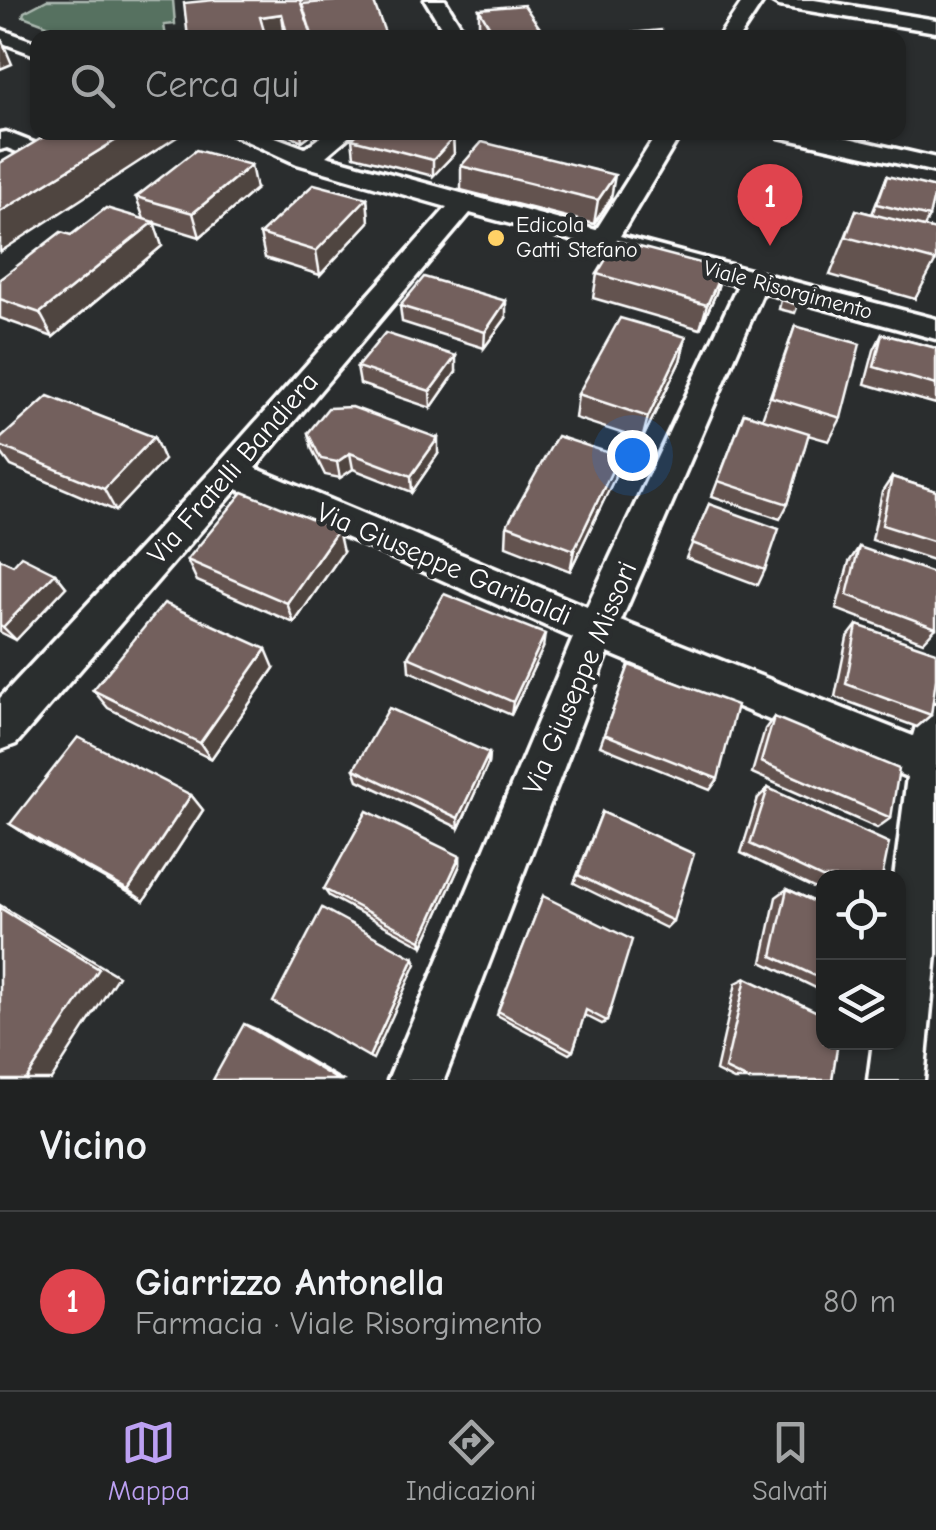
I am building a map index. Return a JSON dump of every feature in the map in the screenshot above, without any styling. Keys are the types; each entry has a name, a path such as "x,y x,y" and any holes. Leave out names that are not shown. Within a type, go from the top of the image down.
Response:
{"street":[{"path":"434,0 453,30"},
{"path":"733,30 754,0"},
{"path":"779,0 936,26"},
{"path":"0,35 30,47"},
{"path":"0,143 6,139 43,155"},
{"path":"14,171 69,140"},
{"name":"Viale Risorgimento","path":"258,140 306,159 464,204 936,329"},
{"path":"306,159 333,140"},
{"path":"603,241 665,140"},
{"path":"823,140 936,165"},
{"name":"Via Fratelli Bandiera","path":"0,729 232,472 464,204"},
{"name":"Via Giuseppe Missori","path":"416,1080 597,630 754,281"},
{"name":"Via Giuseppe Garibaldi","path":"232,472 597,630 935,752"},
{"path":"896,1080 935,752"}],"green space":[{"path":"47,0 173,0 175,24 164,25 165,30 60,30 23,16"}],"building":[{"path":"300,0 310,30 286,30 282,14 260,17 264,30 187,30 184,3"},
{"path":"373,0 384,30 310,30 302,4"},
{"path":"524,5 541,30 491,30 479,9"},
{"path":"39,140 116,140 0,212 0,163"},
{"path":"356,140 451,140 433,160"},
{"path":"482,142 615,175 598,200 461,166"},
{"path":"196,150 251,165 193,213 136,197"},
{"path":"887,176 936,188 929,217 877,204"},
{"path":"314,184 367,198 316,251 260,234"},
{"path":"106,208 154,222 40,313 0,299 0,279 61,232 71,235"},
{"path":"856,210 936,230 936,261 846,237"},
{"path":"617,241 723,269 707,305 597,274"},
{"path":"424,277 506,301 485,332 400,306"},
{"path":"782,295 798,299 798,305 782,300"},
{"path":"620,318 686,337 648,417 578,394"},
{"path":"795,326 860,344 841,418 771,397"},
{"path":"385,333 456,356 430,391 357,367"},
{"path":"882,334 936,348 936,385 874,367"},
{"path":"48,396 154,437 104,489 0,446 0,439"},
{"path":"352,407 438,438 411,476 350,453 337,462 321,459 308,433 328,408"},
{"path":"744,413 809,433 788,504 718,481"},
{"path":"557,436 619,456 574,550 507,525"},
{"path":"892,477 936,491 936,542 882,525"},
{"path":"243,492 338,530 287,603 187,560"},
{"path":"709,504 779,529 765,570 692,543"},
{"path":"859,547 936,574 936,628 847,595"},
{"path":"21,556 55,573 3,627 0,559 13,565"},
{"path":"444,594 545,634 513,702 408,657"},
{"path":"164,603 266,649 200,743 93,690"},
{"path":"857,625 936,652 931,715 846,684"},
{"path":"629,665 737,705 718,779 604,734"},
{"path":"389,708 489,753 458,818 354,769"},
{"path":"774,717 899,769 891,818 761,762"},
{"path":"78,737 191,795 128,890 10,824"},
{"path":"768,788 889,843 884,870 816,870 816,875 750,844"},
{"path":"367,811 460,856 421,940 324,889"},
{"path":"602,812 694,854 673,921 578,875"},
{"path":"787,889 816,902 816,976 772,956"},
{"path":"543,896 632,940 607,1021 586,1010 573,1051 498,1011"},
{"path":"0,908 99,969 26,1080 0,1080"},
{"path":"322,908 414,958 369,1057 273,1002"},
{"path":"746,978 816,1011 816,1050 837,1050 832,1080 748,1080 725,1069"},
{"path":"244,1024 338,1080 213,1080"}],"place":[{"name":"Edicola Gatti Stefano","path":"496,238"},
{"name":"Giarrizzo Antonella","path":"770,246"}]}
